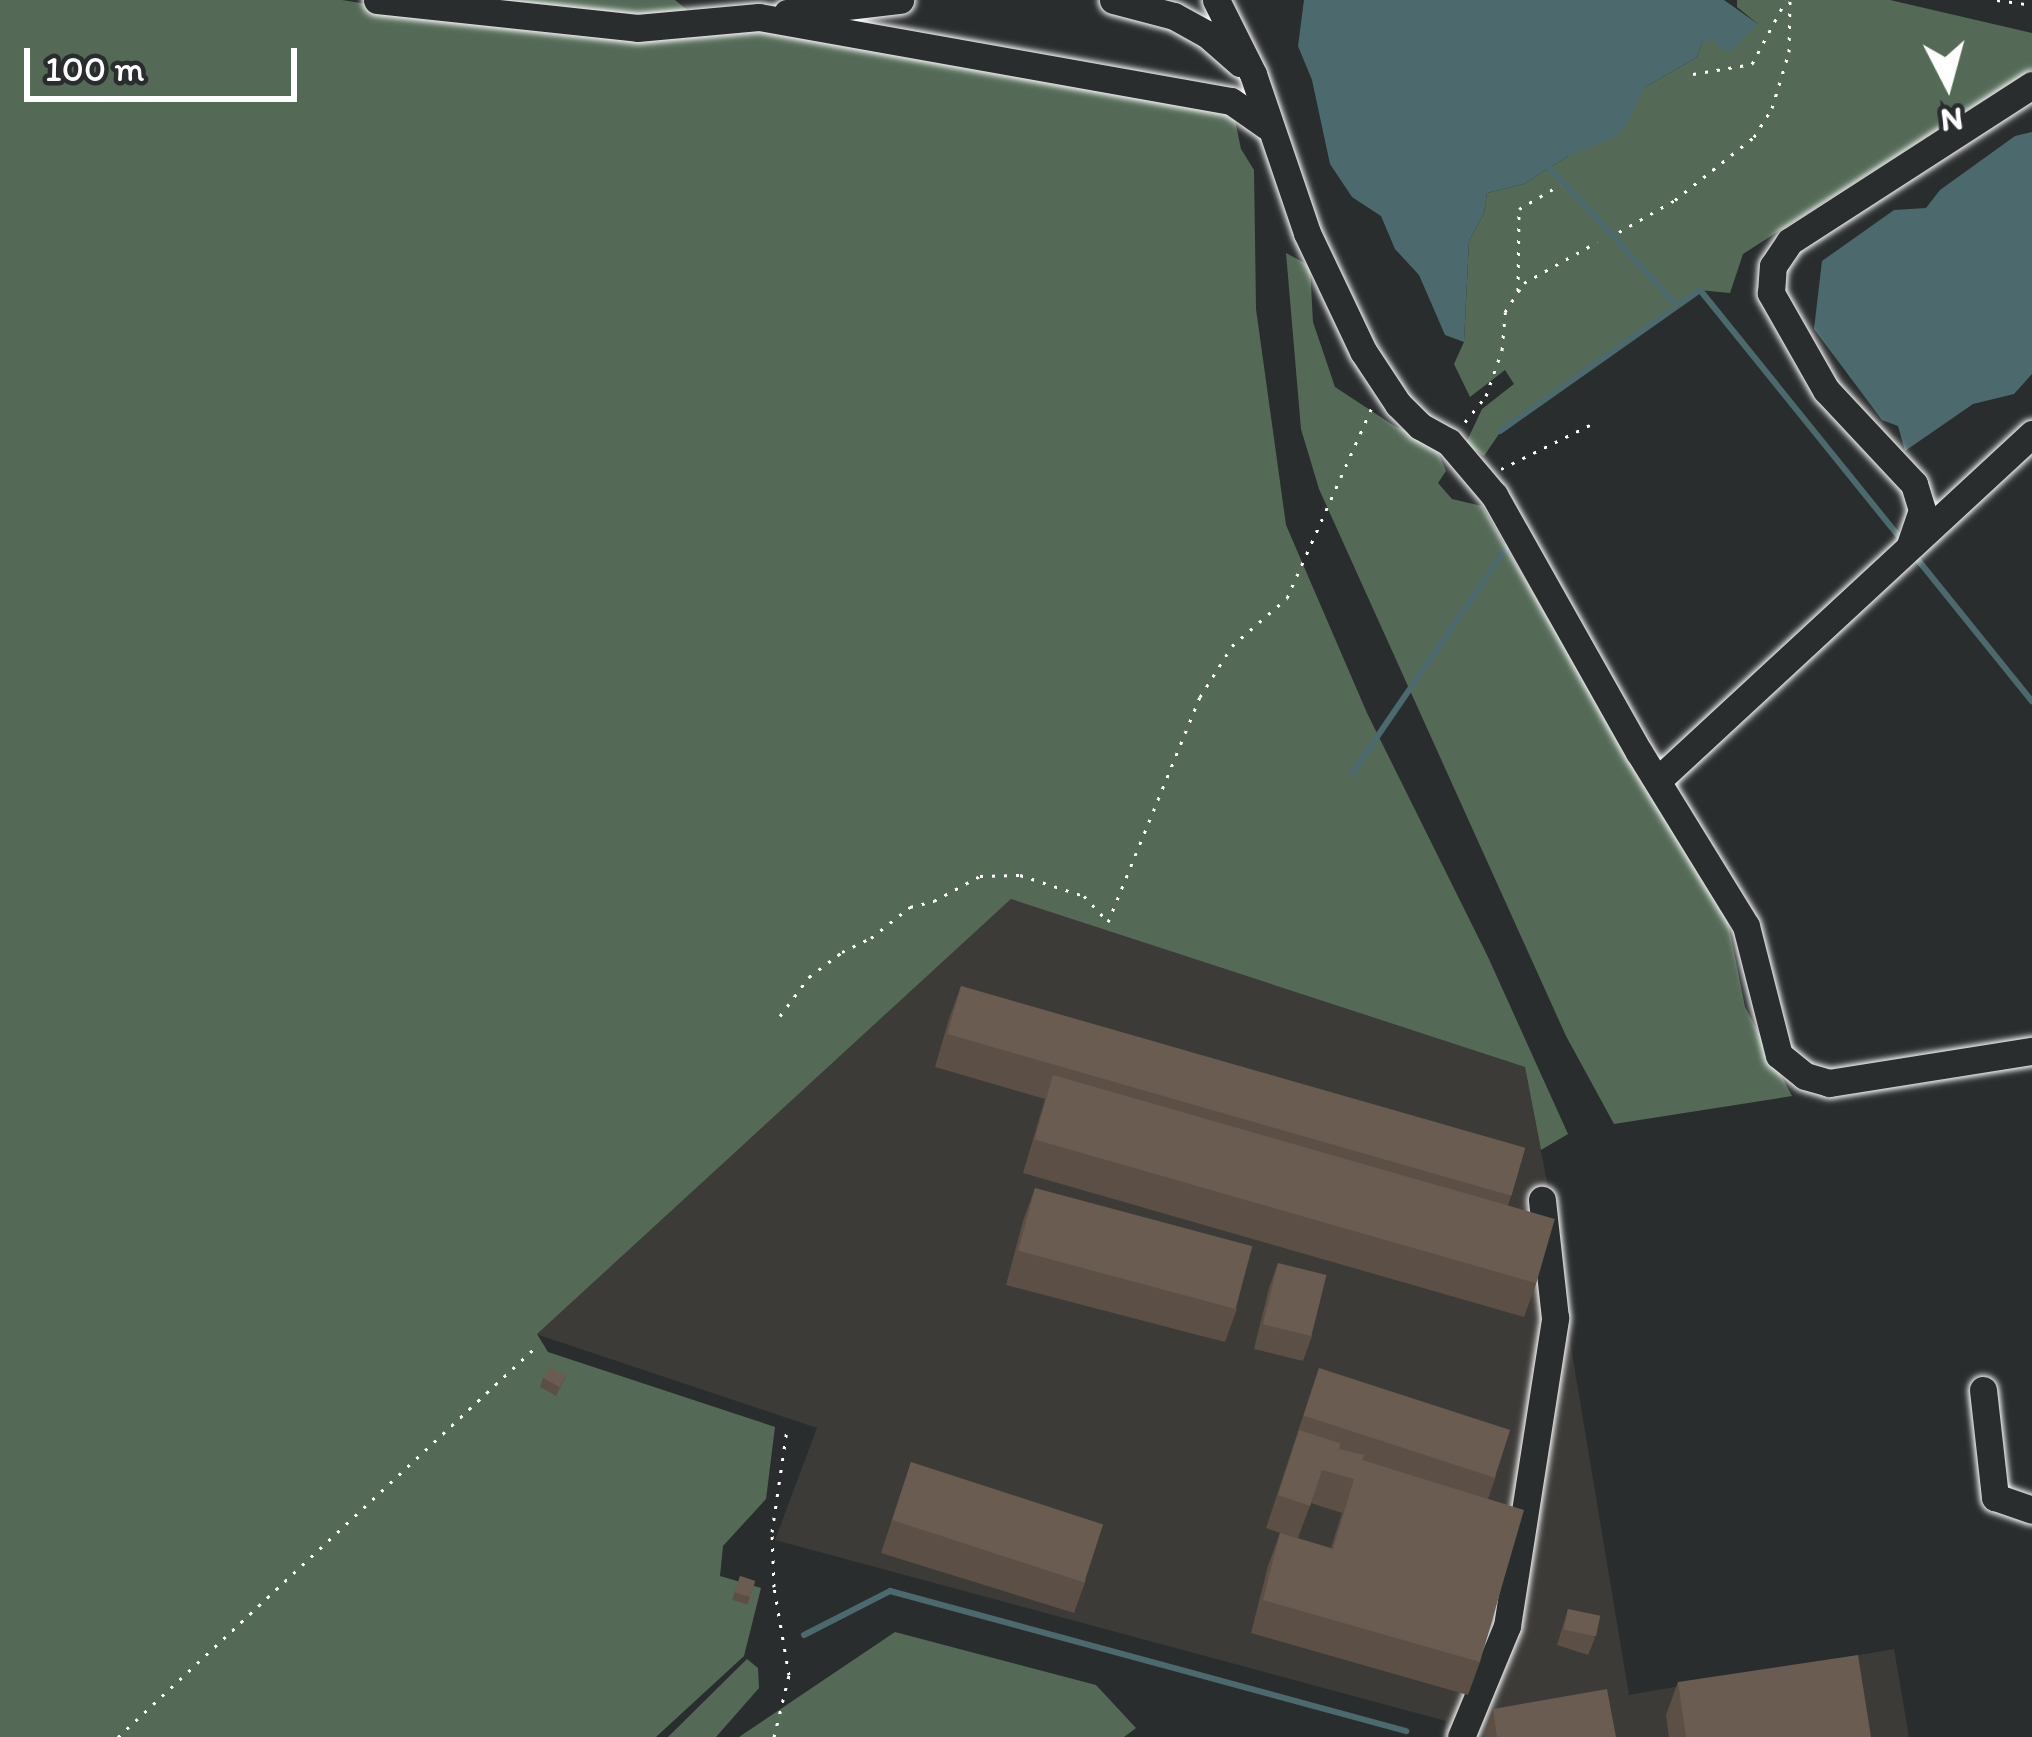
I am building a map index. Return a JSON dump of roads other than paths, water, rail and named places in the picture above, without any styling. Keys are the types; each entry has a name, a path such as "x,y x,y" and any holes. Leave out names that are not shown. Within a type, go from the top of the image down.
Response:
{"street":[{"path":"392,1 637,28 715,10 900,0"},
{"path":"1113,0 1174,16 1207,34 1252,74"},
{"path":"1216,0 1252,74 1332,291 1384,385 1420,426 1449,442 1483,478 1746,926 1770,1030 1790,1067 1829,1083 2032,1051"},
{"path":"763,8 1231,101 1268,126"},
{"path":"1910,545 1922,511 1914,484 1826,390 1771,293 1773,266 1790,241 2032,85"},
{"path":"1658,780 2032,434"},
{"path":"1461,1737 1507,1626 1555,1318 1542,1200"},
{"path":"1983,1390 1995,1497 2032,1510"}],"water":[{"path":"1304,0 1724,0 1758,24 1731,51 1724,52 1713,40 1703,41 1696,58 1645,87 1626,126 1615,137 1568,156 1524,184 1487,193 1484,213 1469,241 1464,342 1445,335 1419,275 1395,249 1381,216 1352,197 1330,164 1312,80 1298,46"},
{"path":"2032,132 2032,374 2014,394 1973,404 1905,451 1898,426 1882,420 1814,329 1822,261 1894,210 1926,208 1940,190 2015,136"}],"waterway":[{"path":"1550,168 1677,305"},
{"path":"1500,431 1700,290 1902,540"},
{"path":"1353,772 1509,544"},
{"path":"1914,555 2032,701"},
{"path":"804,1635 890,1591 1406,1731"}]}
